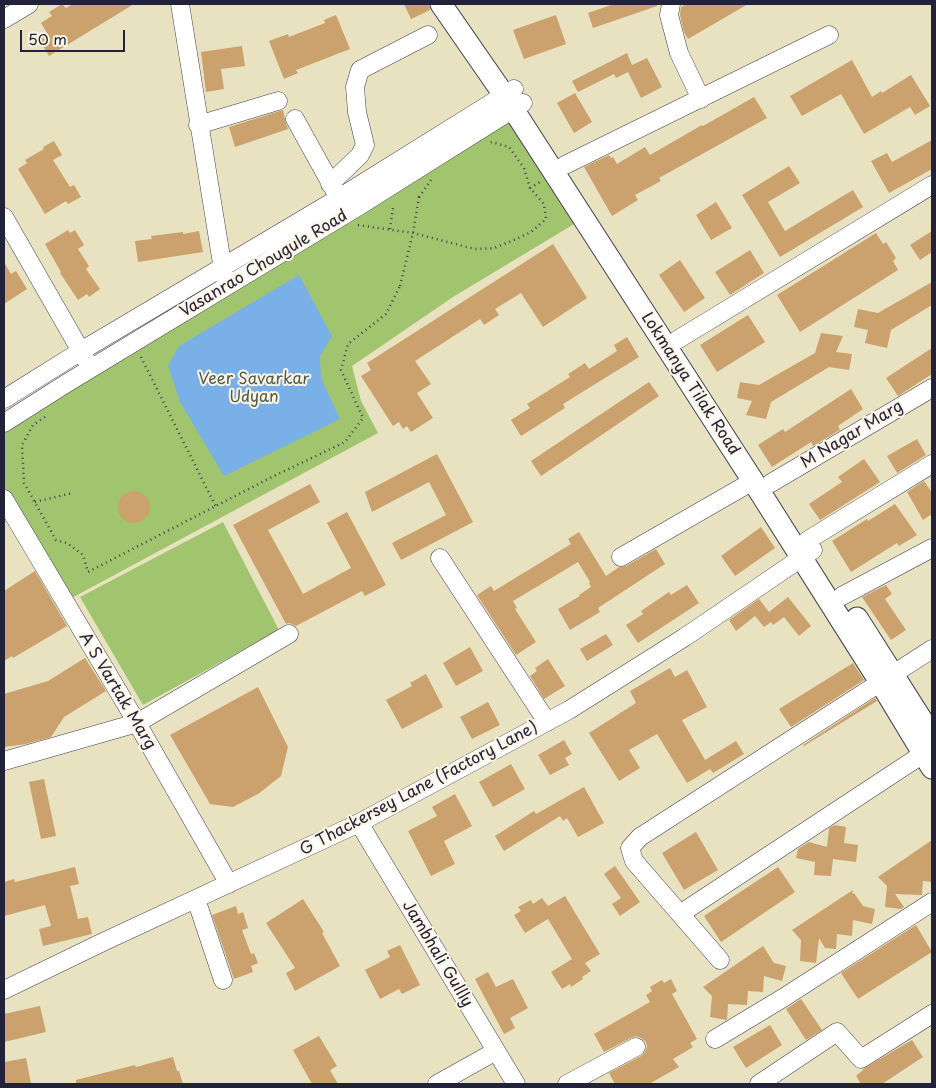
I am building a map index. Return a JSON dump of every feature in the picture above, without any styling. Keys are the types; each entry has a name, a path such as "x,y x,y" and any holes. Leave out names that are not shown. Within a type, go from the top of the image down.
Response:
{"main road":[{"name":"Lokmanya Tilak Road","path":"441,4 565,165 678,340 762,482"},
{"name":"Lokmanya Tilak Road","path":"458,4 514,99 762,482 842,596 886,678"},
{"name":"Lokmanya Tilak Road","path":"808,549 929,752"}],"street":[{"path":"4,19 30,4"},
{"path":"180,4 198,125 226,287"},
{"path":"671,4 669,15 679,53 701,99"},
{"path":"295,119 334,191 365,145 356,112 355,87 360,70 428,35"},
{"path":"565,165 829,35"},
{"name":"Vasanrao Chougule Road","path":"4,399 222,268 334,191 514,99"},
{"name":"Vasanrao Chougule Road","path":"4,423 358,206 514,99"},
{"path":"198,125 278,101"},
{"path":"678,340 932,185"},
{"path":"4,218 92,368"},
{"name":"M Nagar Marg","path":"621,557 932,388"},
{"name":"G Thackersey Lane (Factory Lane)","path":"4,990 359,823 570,710 685,637 808,549 932,464"},
{"name":"A S Vartak Marg","path":"4,499 229,884"},
{"path":"842,596 932,548"},
{"path":"440,558 547,722"},
{"path":"4,761 136,723 289,634"},
{"path":"720,960 634,861 630,848 640,837 932,649"},
{"path":"680,914 929,752"},
{"name":"Jambhali Gullly","path":"359,823 516,1084"},
{"path":"196,899 223,980"},
{"path":"714,1040 932,902"},
{"path":"758,1084 837,1032 861,1059 932,1014"},
{"path":"567,1084 636,1047"},
{"path":"437,1084 496,1051"}],"path":[{"path":"357,225 413,232 475,249 494,248 531,232 546,219 544,204 530,188 524,168 509,147"},
{"path":"22,445 24,483 56,540 67,543 83,555 88,572 272,477 345,442 363,418 341,370 348,344 386,314 400,286 419,197 432,178"},
{"path":"390,229 393,208"},
{"path":"141,357 216,507"},
{"path":"35,502 72,493"}],"green space":[{"name":"Veer Savarkar Udyan","path":"508,117 574,224 453,297 352,366 361,401 378,433 68,600 4,489 4,430"},
{"path":"223,522 279,630 143,705 80,597"}],"water":[{"path":"299,275 332,336 320,356 321,378 340,419 224,476 180,402 168,366 179,346"}],"building":[{"path":"62,4 66,8 73,4 134,4 49,56 38,38 47,33 41,23 52,16 49,12"},
{"path":"404,4 429,4 430,10 411,19"},
{"path":"614,4 657,4 657,6 593,28 588,13"},
{"path":"687,4 748,4 688,39 684,32 680,15 681,7"},
{"path":"336,15 350,49 296,70 298,73 284,79 269,41 288,34 289,37 325,23 324,20"},
{"path":"556,15 566,44 524,59 513,30"},
{"path":"242,46 245,66 221,69 224,89 206,92 201,52"},
{"path":"627,53 632,65 647,58 662,87 641,98 628,72 616,78 614,74 578,92 572,81"},
{"path":"852,60 872,97 911,75 930,106 915,115 910,107 864,134 841,94 802,116 790,96"},
{"path":"575,93 592,122 574,133 557,103"},
{"path":"754,97 767,118 659,178 661,181 635,195 638,200 612,216 584,167 609,155 611,158 613,157 617,164 645,147 650,155"},
{"path":"283,110 288,129 235,147 229,127"},
{"path":"932,140 932,169 889,193 871,161 887,153 892,162"},
{"path":"54,141 62,155 53,160 70,187 74,185 81,197 68,204 66,201 45,214 18,169 27,163 25,160"},
{"path":"789,166 800,183 768,202 785,231 853,190 863,207 780,257 742,195"},
{"path":"716,202 732,228 711,240 696,215"},
{"path":"68,230 70,233 75,230 84,245 78,249 89,266 86,269 100,289 89,297 87,294 78,300 60,273 45,244"},
{"path":"199,231 203,252 138,262 135,241 152,239 151,236"},
{"path":"932,231 932,252 920,260 910,245"},
{"path":"876,233 883,244 886,242 896,258 893,261 898,270 800,332 777,295"},
{"path":"553,244 587,298 543,327 521,293 495,309 499,315 484,325 480,319 415,361 431,384 417,393 433,418 411,432 407,426 403,429 399,422 393,426 361,376 371,370 367,363"},
{"path":"750,250 764,273 730,295 715,272"},
{"path":"680,260 705,298 684,312 659,275"},
{"path":"4,262 11,274 16,271 27,289 4,304"},
{"path":"932,282 932,305 891,330 887,348 865,343 868,330 854,327 858,309 878,313"},
{"path":"748,315 765,342 717,372 700,345"},
{"path":"821,333 843,336 836,352 852,354 849,370 829,367 771,402 766,419 746,415 752,401 737,398 740,382 759,385 815,353"},
{"path":"627,337 639,357 563,404 565,408 521,436 511,420 530,408 527,404 570,377 568,374 585,363 589,369 617,351 614,345"},
{"path":"932,348 932,374 898,396 886,378"},
{"path":"649,382 659,396 541,476 531,461"},
{"path":"851,389 863,409 838,426 840,430 813,446 811,442 772,467 758,445 783,429 785,432"},
{"path":"917,439 926,455 897,473 887,456"},
{"path":"437,454 473,522 401,560 392,543 446,515 429,482 372,512 365,492"},
{"path":"864,459 880,482 820,520 809,504 842,482 838,477"},
{"path":"924,481 932,493 932,514 923,520 907,492"},
{"path":"310,484 320,502 268,530 303,594 351,568 327,523 347,512 386,585 365,596 362,591 296,626 289,623 286,624 233,525"},
{"path":"134,491 146,495 150,507 146,519 134,523 122,519 118,507 122,495"},
{"path":"895,504 917,535 899,546 897,543 851,572 832,541"},
{"path":"761,527 775,548 735,576 721,556"},
{"path":"579,532 606,576 619,567 626,566 656,549 665,564 598,608 600,612 570,630 558,609 591,587 578,562 513,601 517,608 515,609 536,642 516,655 477,595 491,586 494,591 571,544 568,539"},
{"path":"35,571 67,626 13,658 12,656 4,661 4,591"},
{"path":"687,585 699,603 638,643 626,625 643,614 641,611 669,592 671,595"},
{"path":"886,585 892,594 885,599 906,630 891,640 862,597"},
{"path":"788,597 811,626 799,636 784,617 773,625 771,622 764,627 755,616 736,631 729,620 759,599 769,612"},
{"path":"606,634 613,645 587,661 580,649"},
{"path":"470,647 483,671 456,686 443,663"},
{"path":"85,658 106,691 64,717 51,737 26,744 4,747 4,694 48,681"},
{"path":"548,659 565,686 544,699 530,676 537,671 535,668"},
{"path":"853,663 864,680 791,727 779,709"},
{"path":"670,668 675,677 687,670 707,707 682,720 705,760 736,741 744,754 713,773 710,769 687,783 657,734 629,750 640,768 619,781 589,733 636,703 630,691"},
{"path":"426,674 443,707 402,729 386,700 412,686 410,683"},
{"path":"258,687 288,747 281,776 258,794 233,807 210,804 170,735"},
{"path":"875,698 877,701 803,745"},
{"path":"488,702 500,725 472,739 460,717"},
{"path":"564,740 572,754 565,758 569,765 550,775 538,755"},
{"path":"511,764 525,789 493,807 479,782"},
{"path":"44,779 56,836 41,839 29,782"},
{"path":"584,787 604,823 578,837 567,818 563,821 560,816 504,851 495,836 534,811 536,814"},
{"path":"455,794 472,826 444,841 455,864 431,876 408,831 437,816 432,807"},
{"path":"835,825 846,827 844,843 858,845 856,862 833,859 831,876 814,875 815,862 796,858 798,849 809,842 827,847 829,828"},
{"path":"696,832 718,870 684,890 662,853"},
{"path":"932,840 932,882 923,881 922,895 895,894 904,907 901,909 885,907 887,886 878,877"},
{"path":"615,866 640,902 620,916 612,904 621,898 604,874"},
{"path":"75,867 79,884 70,886 78,919 88,917 92,934 43,946 39,929 51,926 45,905 4,916 4,882 14,879 15,882"},
{"path":"778,867 795,892 721,942 704,916"},
{"path":"853,890 852,894 854,893 863,906 875,909 872,924 853,920 852,936 837,934 836,949 825,948 819,938 816,963 800,961 801,940 792,930"},
{"path":"565,896 600,954 585,963 591,971 582,977 583,979 571,987 570,984 562,989 551,972 572,959 548,919 525,933 514,915 521,911 518,907 531,900 533,904 542,898 548,906"},
{"path":"303,899 324,932 322,933 340,966 295,991 286,973 295,968 266,923"},
{"path":"236,906 238,914 243,912 248,928 242,930 251,954 254,953 258,963 251,966 253,972 234,979 212,915"},
{"path":"916,925 932,952 858,999 841,973"},
{"path":"400,945 420,985 402,994 399,989 380,999 365,970 390,957 387,951"},
{"path":"763,946 774,963 786,966 782,981 764,976 763,992 748,991 747,1005 728,1004 727,1020 710,1017 712,996 703,987"},
{"path":"488,972 496,987 513,979 528,1008 510,1018 515,1028 504,1034 475,979"},
{"path":"671,979 677,991 672,994 697,1039 690,1043 693,1047 673,1059 679,1067 649,1084 615,1084 609,1073 641,1056 647,1047 646,1042 636,1036 604,1052 594,1034 650,1002 646,995 652,991 650,987 662,980 664,983"},
{"path":"801,999 822,1030 806,1040 786,1009"},
{"path":"40,1006 46,1032 4,1042 4,1014"},
{"path":"770,1025 782,1045 746,1068 733,1047"},
{"path":"319,1036 337,1066 330,1070 338,1084 312,1084 293,1050"},
{"path":"912,1040 923,1057 882,1084 861,1084 856,1076 863,1069"},
{"path":"173,1057 183,1084 76,1084 76,1080"},
{"path":"26,1058 31,1084 4,1084 4,1062"}]}
